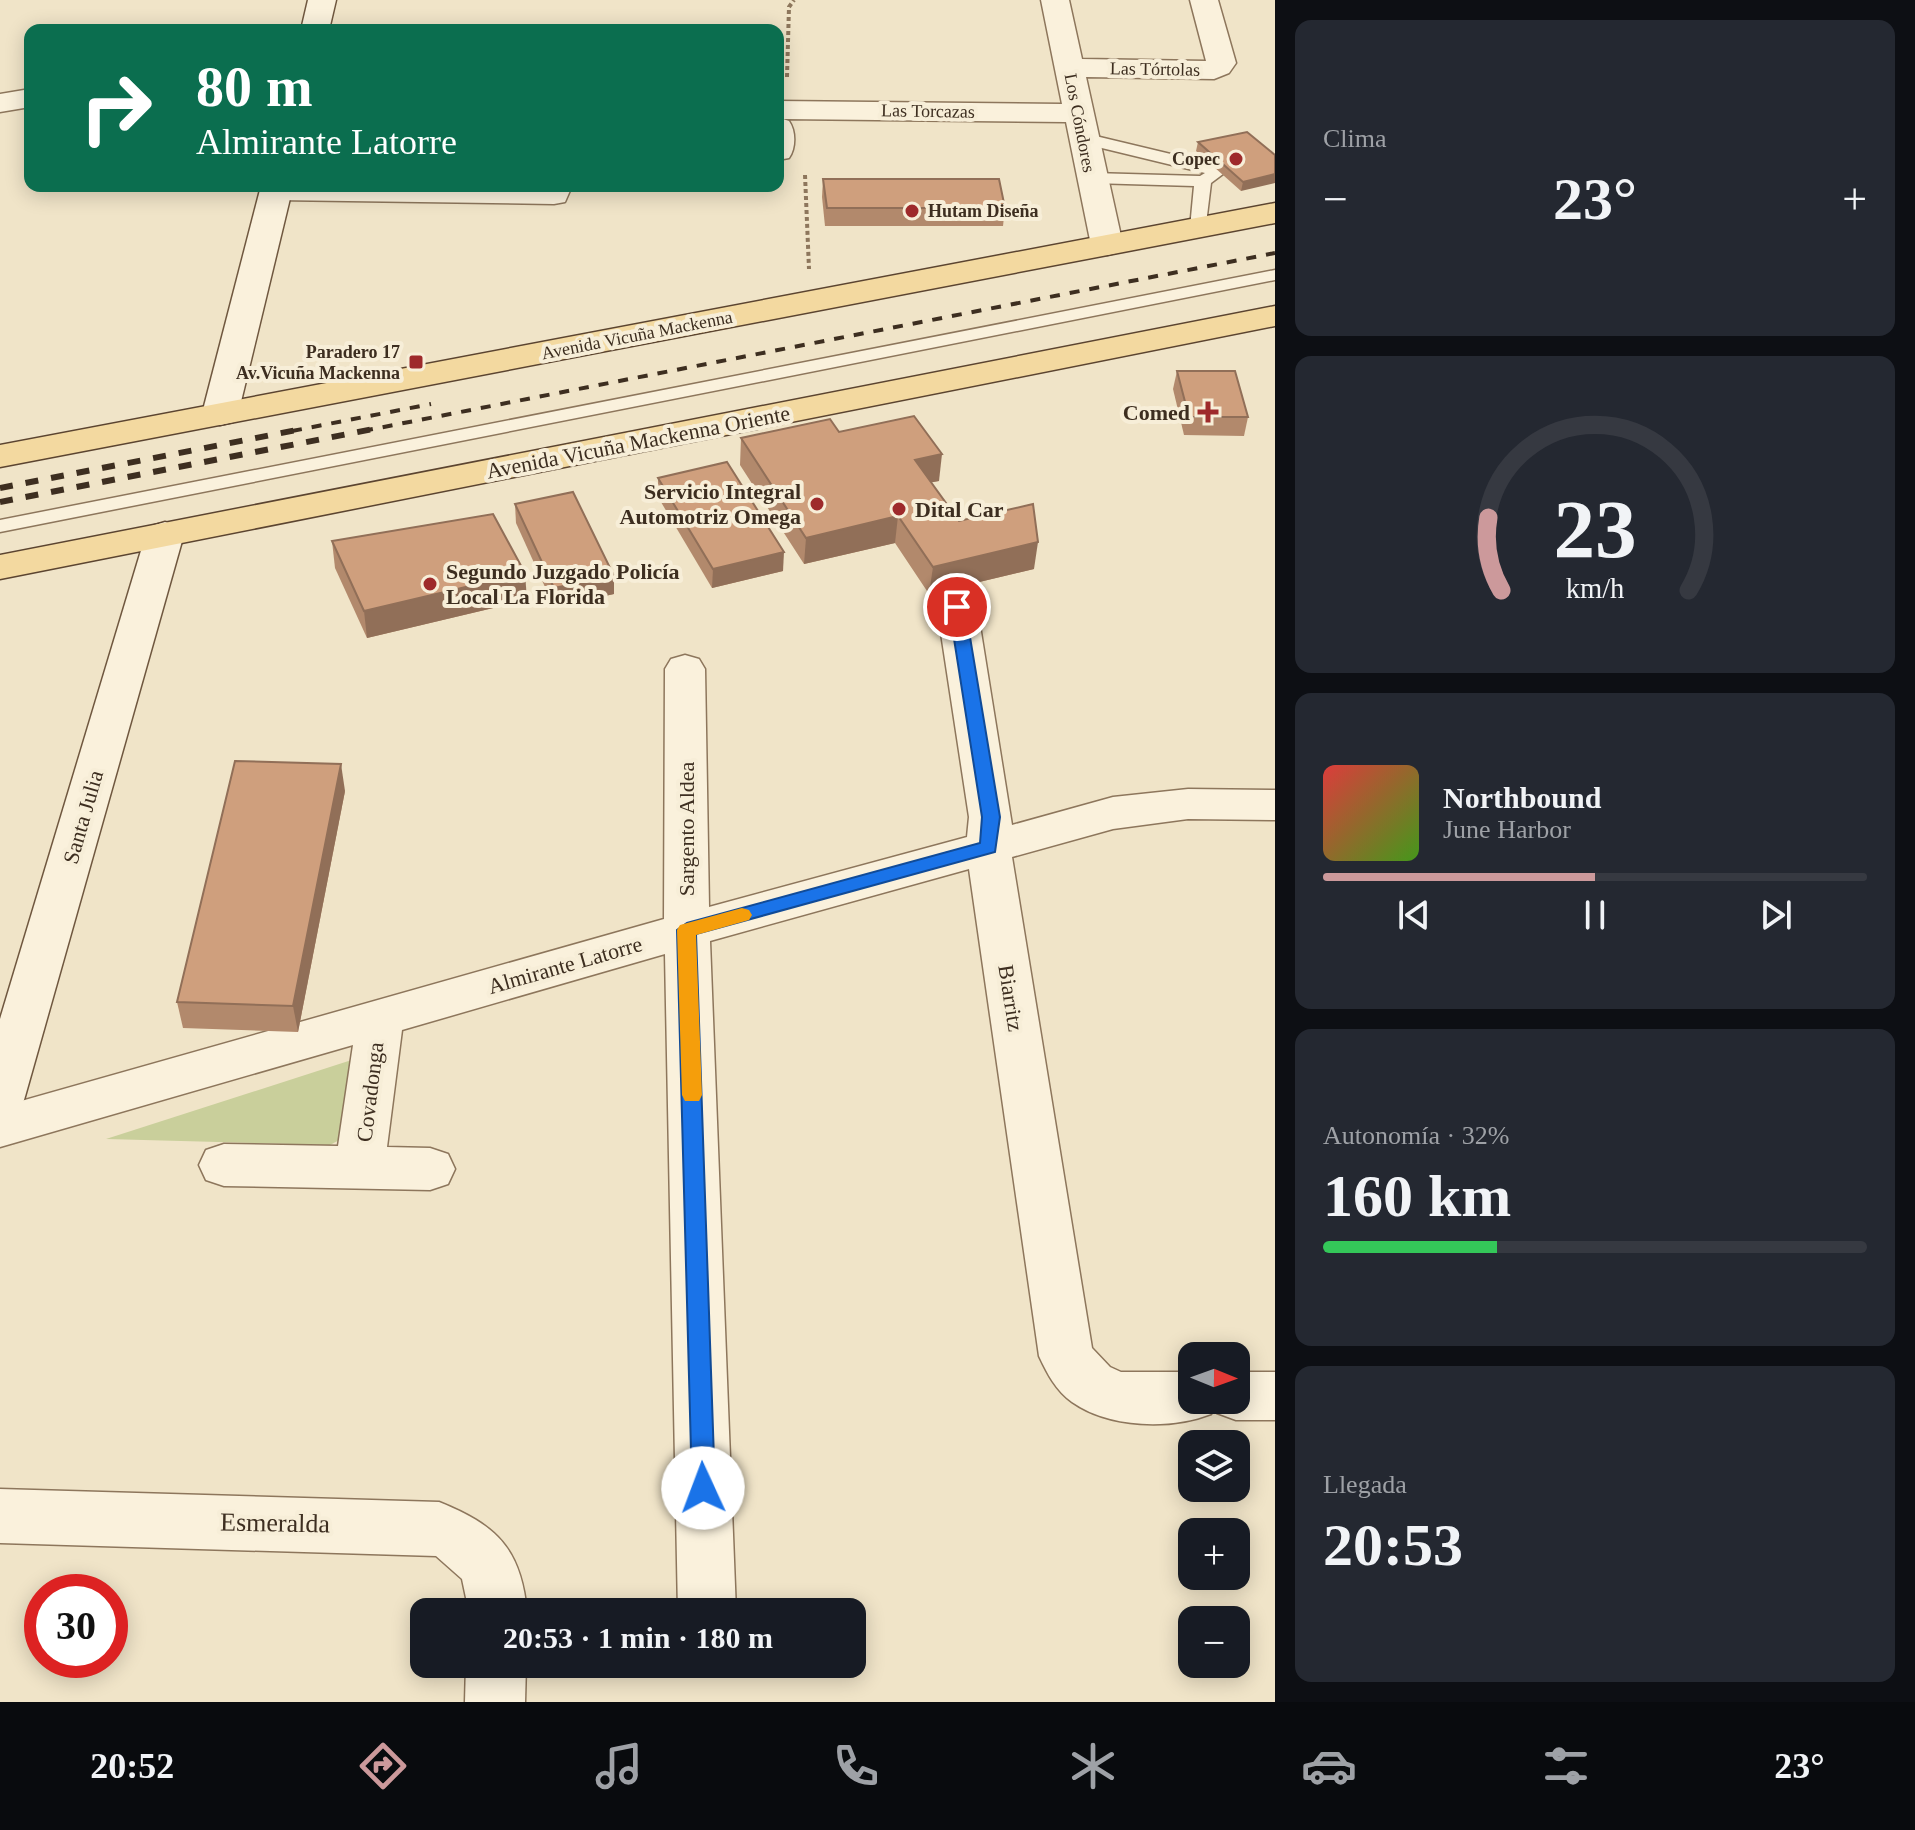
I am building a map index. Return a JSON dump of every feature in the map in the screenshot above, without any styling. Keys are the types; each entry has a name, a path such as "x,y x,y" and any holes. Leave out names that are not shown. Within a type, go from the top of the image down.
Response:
{"main road":[{"name":"Avenida Vicuña Mackenna","path":"0,456 1275,213"},
{"name":"Avenida Vicuña Mackenna Oriente","path":"0,567 1275,316"}],"street":[{"path":"316,24 322,0"},
{"name":"Los Cóndores","path":"1055,0 1107,245"},
{"name":"Las Tórtolas","path":"1069,68 1219,67 1221,63 1204,0"},
{"name":"Las Torcazas","path":"784,96 1081,125"},
{"path":"0,103 24,99"},
{"path":"220,414 275,192"},
{"path":"435,192 554,195 555,192"},
{"name":"Santa Julia","path":"0,1100 165,534"},
{"name":"Biarritz","path":"957,607 991,817 988,847 1065,1348 1074,1370 1085,1382 1115,1396 1178,1397"},
{"name":"Sargento Aldea","path":"685,669 687,930 707,1598"},
{"name":"Almirante Latorre","path":"0,1127 687,930 1113,813 1188,804 1275,805"},
{"name":"Covadonga","path":"360,1167 380,1017"},
{"name":"Covadonga","path":"224,1165 430,1169"},
{"path":"1250,1396 1275,1396"},
{"name":"Esmeralda","path":"0,1516 439,1529 458,1535 490,1567 497,1598"},
{"path":"495,1702 496,1678"}],"lane":[{"path":"1081,125 1219,171 1203,181 1092,178"},
{"path":"1199,228 1203,181"},
{"path":"0,526 1275,275"}],"path":[{"path":"784,71 789,7 794,0"},
{"path":"784,151 804,152 810,288 807,302"}],"green space":[{"path":"364,1056 354,1132 330,1145 106,1139"}],"building":[{"path":"1247,132 1275,155 1275,174 1243,182 1198,142"},
{"path":"823,179 999,179 1005,208 827,208"},
{"path":"1177,371 1235,371 1248,417 1189,417"},
{"path":"914,416 942,454 915,460 959,521 1033,504 1038,542 933,567 898,516 806,538 741,438 830,419 839,432"},
{"path":"727,462 784,552 713,569 658,478"},
{"path":"573,492 614,576 554,588 515,504"},
{"path":"493,514 525,573 364,611 332,541"},
{"path":"235,761 341,764 293,1006 177,1002"}],"railway":[{"path":"363,431 1275,253"},
{"path":"292,431 431,404"},
{"path":"0,488 302,429"},
{"path":"0,502 373,429"}],"slow traffic":[{"path":"692,1095 687,930 742,915"}],"place":[{"name":"Copec","path":"1236,159"},
{"name":"Hutam Diseña","path":"912,211"},
{"name":"Paradero 17 Av.Vicuña Mackenna","path":"416,362"},
{"name":"Comed","path":"1208,412"},
{"name":"Servicio Integral Automotriz Omega","path":"817,504"},
{"name":"Dital Car","path":"899,509"},
{"name":"Segundo Juzgado Policía Local La Florida","path":"430,584"}],"route":[{"path":"703,1488 687,930 988,847 991,817 957,607"}]}
